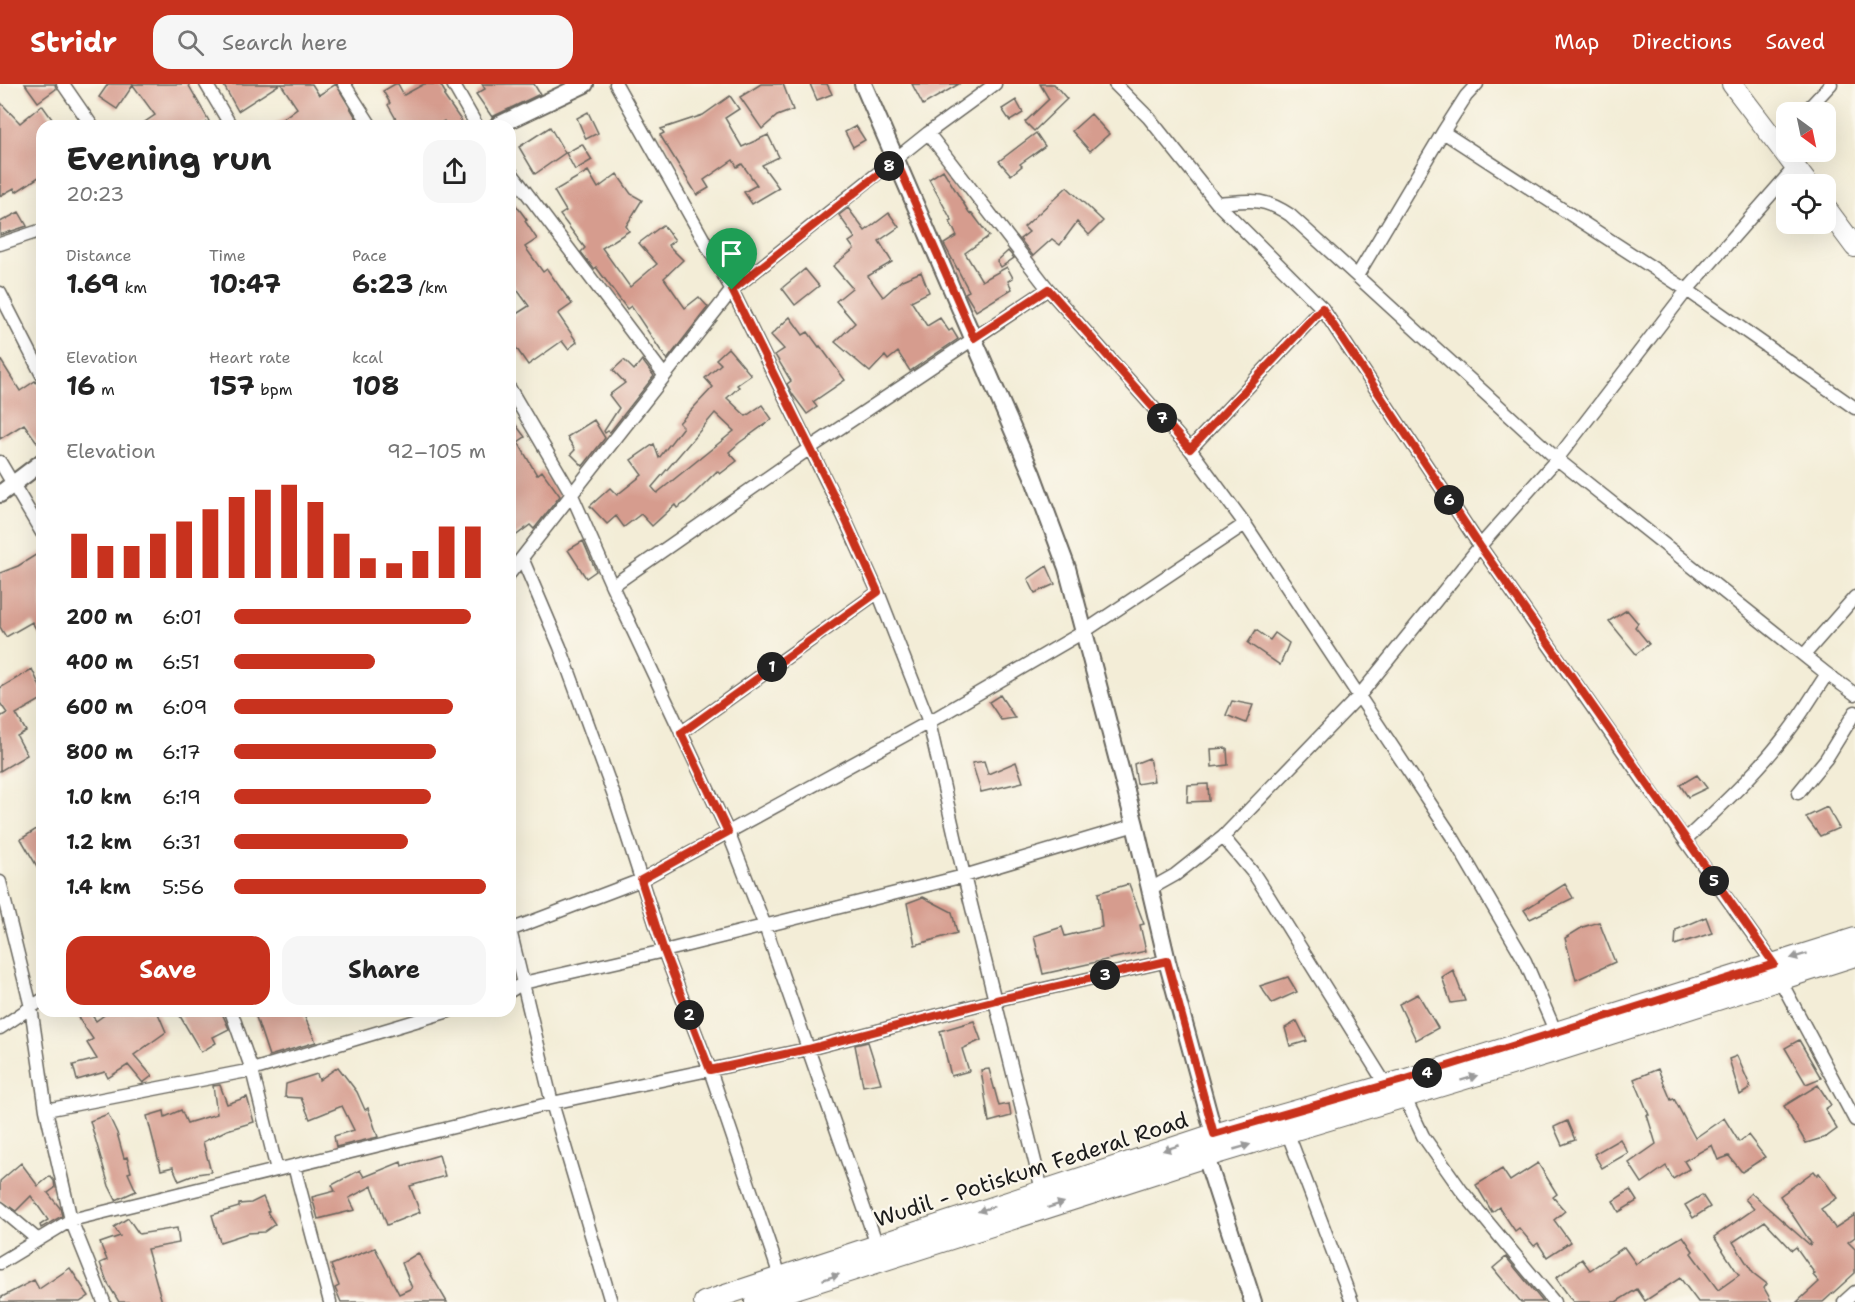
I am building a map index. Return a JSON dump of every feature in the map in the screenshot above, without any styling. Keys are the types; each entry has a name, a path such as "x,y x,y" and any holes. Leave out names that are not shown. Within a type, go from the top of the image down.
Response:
{"main road":[{"path":"1732,84 1776,132"},
{"path":"1792,162 1800,174"},
{"path":"1836,221 1855,247"},
{"name":"Wudil - Potiskum Federal Road","path":"755,1302 1206,1157 1405,1098 1777,972 1855,938"},
{"name":"Wudil - Potiskum Federal Road","path":"704,1302 788,1290 877,1245 1214,1134 1556,1033 1777,972 1855,956"}],"street":[{"path":"63,84 88,120"},
{"path":"206,84 227,120"},
{"path":"344,84 367,120"},
{"path":"453,84 474,120"},
{"path":"510,120 585,84"},
{"path":"616,84 732,290 843,514 878,592 929,722 964,876 1042,1190"},
{"path":"863,84 1032,474 1067,568 1135,825 1167,961 1214,1134 1206,1157 1254,1302"},
{"path":"516,566 732,290 928,133 994,84"},
{"path":"1115,84 1149,118 1217,203 1322,308 1480,546 1777,972 1855,1120"},
{"path":"1357,276 1443,132 1466,96 1477,84"},
{"path":"1815,102 1832,84"},
{"path":"1443,132 1687,290 1855,408"},
{"path":"928,133 1048,289 1190,449 1245,524 1459,849 1524,961 1556,1033"},
{"path":"1150,889 1174,874 1222,837 1359,696 1480,546 1557,459 1687,290 1795,168"},
{"path":"516,179 664,375"},
{"path":"1217,203 1259,200 1275,205 1290,215 1557,459 1855,694"},
{"path":"0,244 36,232"},
{"path":"612,586 810,448 1048,289"},
{"path":"0,293 36,363"},
{"path":"1190,449 1322,308"},
{"path":"516,399 571,493 612,586 728,832 765,926 877,1245"},
{"path":"0,462 6,489 36,526"},
{"path":"6,489 36,466"},
{"path":"516,928 641,880 929,722 1085,631 1245,524"},
{"path":"522,558 580,702 615,798 664,951 710,1070 788,1290"},
{"path":"681,733 878,592"},
{"path":"1804,655 1855,597"},
{"path":"1685,840 1731,797 1773,751 1827,674"},
{"path":"1798,793 1826,759 1855,712"},
{"path":"516,987 523,983 664,951 964,876 1135,825"},
{"path":"1222,837 1254,874 1386,1085"},
{"path":"0,882 3,906 31,1007 46,1110 71,1220 104,1302"},
{"path":"516,954 552,1103 612,1302"},
{"path":"0,1263 71,1220 552,1103 808,1049 996,1000 1167,961"},
{"path":"0,1028 36,1004"},
{"path":"233,1017 252,1070 278,1170"},
{"path":"46,1110 252,1070 420,1017"},
{"path":"1405,1098 1423,1136 1461,1190 1554,1302"},
{"path":"1288,1134 1352,1302"},
{"path":"294,1166 330,1302"},
{"path":"0,1208 38,1240"},
{"path":"1844,1302 1855,1292"}],"building":[{"path":"25,84 55,84 56,89 38,102"},
{"path":"108,84 188,84 208,120 148,120 155,115 133,85 117,109 99,97"},
{"path":"223,84 280,84 238,111"},
{"path":"281,84 312,84 319,95 336,84 357,120 281,120 297,108"},
{"path":"398,84 404,95 424,84 440,84 446,94 444,96 461,120 397,120 383,91"},
{"path":"482,84 534,84 540,94 492,117 476,94 485,89"},
{"path":"761,84 783,84 793,110 777,116 762,129 740,97"},
{"path":"810,84 827,84 832,94 817,100"},
{"path":"912,84 959,84 923,105"},
{"path":"1040,84 1054,84 1067,99 1034,131 1025,122 1049,99"},
{"path":"730,96 739,109 725,118 742,147 768,135 779,157 762,165 779,188 752,204 744,192 757,185 742,164 737,167 733,160 704,180 709,188 697,195 660,135 664,133 661,129 703,115"},
{"path":"1016,100 1023,113 1010,121 1002,109"},
{"path":"0,102 20,123 42,105 53,120 36,120 36,179 16,192 14,188 0,196"},
{"path":"588,112 598,133 586,139 577,118"},
{"path":"1091,114 1109,134 1090,151 1072,131"},
{"path":"856,126 865,140 853,147 845,132"},
{"path":"550,127 565,153 535,174 519,147"},
{"path":"1036,133 1045,146 1020,164 1022,166 1011,175 999,161"},
{"path":"582,144 592,160 575,170 566,153"},
{"path":"943,170 970,214 972,213 989,236 965,253 982,281 1007,267 1013,278 1008,281 1012,289 976,311 965,293 969,291 944,244 957,236 950,222 952,221 929,179"},
{"path":"588,171 598,188 617,174 631,194 642,200 626,226 629,231 602,248 630,287 657,264 639,243 663,225 675,240 668,245 683,260 664,278 685,308 699,297 708,307 667,360 631,306 627,309 596,267 594,269 581,252 585,248 560,215 566,211 554,191"},
{"path":"1067,187 1103,221 1089,235 1077,222 1060,245 1052,239 1033,256 1020,239 1029,232 1024,227"},
{"path":"516,205 537,239 525,247 543,272 547,269 572,304 558,314 577,342 568,349 562,341 528,365 516,348 516,314 529,306 516,288"},
{"path":"848,208 865,231 889,213 899,227 879,241 892,262 868,276 883,297 902,280 921,272 929,292 911,301 927,326 940,318 949,331 952,329 958,339 910,371 898,352 888,360 885,356 870,372 835,342 855,323 836,301 852,288 833,266 854,249 849,242 855,238 839,215"},
{"path":"19,212 27,226 0,235 0,222"},
{"path":"1008,251 1014,258 1001,267 997,261"},
{"path":"805,269 819,286 795,305 782,288"},
{"path":"790,317 803,335 808,332 845,380 813,402 817,407 807,414 787,384 791,381 775,355 784,349 771,335"},
{"path":"728,348 751,375 737,385 739,387 727,398 746,416 762,405 772,419 729,452 737,461 720,474 717,471 686,502 677,508 675,505 652,526 641,514 624,527 616,516 607,524 590,506 610,488 617,495 642,475 631,460 654,444 659,458 683,427 679,423 713,387 705,378 721,364 716,359","holes":["715,413 734,431 657,493 652,487"]},
{"path":"0,359 20,391 36,382 36,441 24,424 0,439"},
{"path":"624,360 634,370 642,360 654,376 610,432 605,433 604,431 619,408 609,395 625,383 613,370"},
{"path":"594,420 605,438 583,466 571,454 575,450 567,437"},
{"path":"516,425 525,437 518,442 537,475 542,471 560,496 534,529 530,525 516,536"},
{"path":"583,541 596,571 586,578 568,550"},
{"path":"36,555 36,629 32,622 6,637 0,627 0,573 18,566"},
{"path":"1047,566 1055,584 1035,593 1028,579"},
{"path":"1627,610 1638,623 1635,627 1649,644 1636,654 1609,621"},
{"path":"1256,630 1270,640 1275,633 1289,643 1280,665 1248,643"},
{"path":"32,669 36,678 36,702 16,714 26,731 17,736 27,755 0,771 0,717 7,713 0,703 0,688"},
{"path":"1000,695 1015,718 1001,720 989,702"},
{"path":"1232,701 1253,705 1246,723 1226,715"},
{"path":"1227,748 1228,765 1212,767 1211,749"},
{"path":"1149,758 1154,781 1137,784 1134,764"},
{"path":"984,761 988,774 1016,762 1023,782 981,792 972,763"},
{"path":"1697,775 1707,788 1688,797 1680,785"},
{"path":"1208,784 1209,801 1187,802 1188,785"},
{"path":"1827,807 1839,828 1820,836 1806,817"},
{"path":"36,829 36,865 21,839"},
{"path":"1129,884 1144,924 1140,925 1146,951 1043,974 1034,936 1062,927 1065,936 1102,927 1098,893"},
{"path":"1565,884 1573,898 1530,919 1524,910"},
{"path":"923,897 952,912 957,933 915,945 907,903"},
{"path":"1706,917 1712,933 1675,945 1676,930"},
{"path":"1599,922 1615,962 1576,980 1565,938 1583,927"},
{"path":"1453,970 1465,1001 1451,1003 1442,977"},
{"path":"1288,977 1297,992 1272,1003 1260,986"},
{"path":"1418,994 1438,1028 1416,1040 1399,1004"},
{"path":"78,1017 93,1017 96,1021 102,1017 160,1017 166,1032 134,1055 152,1076 143,1083 128,1065 108,1078 105,1072 77,1080 73,1065 97,1059 87,1043 93,1039"},
{"path":"181,1017 224,1017 229,1029 213,1037 216,1043 201,1052"},
{"path":"256,1017 305,1017 316,1042 269,1056"},
{"path":"974,1021 981,1040 962,1049 969,1071 951,1076 940,1031"},
{"path":"1297,1021 1307,1041 1290,1046 1285,1028"},
{"path":"1799,1040 1821,1078 1806,1084 1785,1048"},
{"path":"868,1042 881,1083 863,1086 855,1045"},
{"path":"1737,1056 1751,1088 1740,1095 1729,1059"},
{"path":"338,1067 357,1092 365,1110 368,1108 378,1137 336,1147 334,1136 354,1130 342,1106 310,1119 301,1098 285,1097 286,1084 317,1074 319,1080"},
{"path":"989,1069 999,1106 1009,1104 1011,1116 989,1122 981,1070"},
{"path":"1658,1069 1671,1100 1674,1099 1695,1138 1724,1118 1739,1142 1748,1135 1765,1157 1742,1172 1729,1156 1718,1160 1712,1145 1684,1161 1689,1169 1673,1179 1666,1166 1642,1183 1629,1163 1656,1144 1647,1115 1649,1115 1634,1079"},
{"path":"220,1085 227,1104 247,1097 254,1122 227,1130 203,1142 211,1172 197,1174 179,1181 173,1167 161,1170 147,1116 164,1111 165,1117 181,1110 187,1123 217,1114 213,1086"},
{"path":"1818,1085 1831,1105 1825,1109 1837,1129 1826,1137 1806,1143 1784,1106"},
{"path":"108,1114 117,1133 124,1158 127,1157 131,1172 128,1173 136,1191 116,1200 109,1186 90,1121"},
{"path":"1567,1121 1575,1140 1562,1145 1554,1127"},
{"path":"1620,1139 1628,1153 1602,1168 1594,1154"},
{"path":"439,1155 445,1176 410,1186 420,1212 387,1225 372,1186 349,1198 355,1210 318,1219 312,1197 335,1191 332,1185 360,1170 364,1177 401,1162 402,1166"},
{"path":"21,1163 38,1186 50,1176 54,1181 55,1188 48,1193 60,1208 62,1216 41,1228 40,1225 48,1220 31,1196 16,1211 0,1200 0,1181"},
{"path":"1538,1163 1557,1194 1553,1197 1565,1211 1554,1220 1570,1242 1547,1257 1538,1243 1534,1246 1519,1228 1515,1231 1499,1207 1492,1212 1476,1185 1502,1169 1510,1181"},
{"path":"1814,1171 1817,1175 1819,1173 1837,1198 1821,1209 1835,1228 1855,1215 1855,1237 1848,1242 1855,1249 1855,1273 1823,1302 1797,1302 1819,1282 1796,1247 1792,1250 1765,1221 1733,1242 1753,1273 1767,1284 1764,1288 1772,1302 1698,1302 1680,1278 1645,1301 1637,1289 1616,1302 1573,1302 1556,1278 1582,1259 1590,1270 1624,1247 1636,1264 1683,1236 1693,1251 1691,1253 1718,1290 1739,1275 1714,1237 1754,1209 1745,1199 1751,1193 1810,1245 1811,1243 1780,1196"},
{"path":"1630,1190 1637,1201 1619,1212 1613,1201"},
{"path":"1702,1195 1710,1207 1693,1218 1685,1205"},
{"path":"263,1197 269,1211 267,1212 275,1224 264,1232 248,1233 220,1242 212,1215"},
{"path":"128,1218 139,1234 177,1228 179,1243 147,1249 162,1302 119,1302 108,1284 100,1263 107,1260 100,1243 120,1236 114,1227"},
{"path":"375,1248 399,1294 412,1288 402,1263 418,1253 447,1302 341,1302 335,1288 339,1286 331,1265"},
{"path":"1506,1257 1543,1302 1521,1302 1493,1268"},
{"path":"70,1268 89,1296 80,1302 0,1302 0,1298 34,1280 39,1289"}],"route":[{"path":"896,160 974,338 1048,289 1190,449 1322,308 1480,546 1774,964 1403,1080 1214,1134 1167,961 996,1000 808,1049 710,1070 664,951 641,880 728,832 681,733 878,592 843,514 732,290 896,160"}]}
